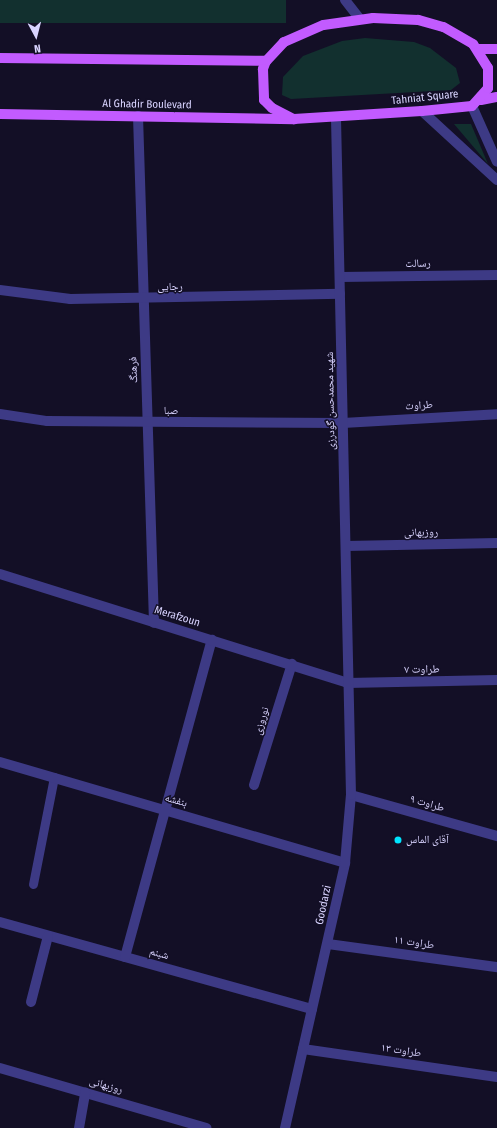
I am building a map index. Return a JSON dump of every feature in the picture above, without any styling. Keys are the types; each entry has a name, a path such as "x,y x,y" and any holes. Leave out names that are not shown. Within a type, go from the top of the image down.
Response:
{"main road":[{"name":"Tahniat Square","path":"360,19 418,20 458,35 477,49 488,68 489,81 476,103 422,111 336,119 294,119 272,108 264,100 261,79 266,61 284,42 301,32 360,19"},
{"path":"477,49 497,49"},
{"path":"0,58 266,61"},
{"path":"476,103 497,97"},
{"name":"Al Ghadir Boulevard","path":"0,114 294,119"}],"street":[{"path":"345,0 360,19"},
{"path":"476,103 497,162"},
{"path":"422,111 497,180"},
{"name":"فرهنگ","path":"138,116 154,623"},
{"name":"شهید محمدحسن گودرزی","path":"336,119 346,546 347,683"},
{"name":"رسالت","path":"340,277 497,275"},
{"name":"رجایی","path":"0,290 70,299 340,294"},
{"name":"صبا","path":"0,414 47,421 148,423 343,423"},
{"name":"طراوت","path":"343,423 497,414"},
{"name":"روزبهانی","path":"346,546 497,543"},
{"name":"Merafzoun","path":"0,574 154,623 292,664 347,683"},
{"path":"125,957 212,640"},
{"name":"نوروزی","path":"254,785 292,664"},
{"name":"طراوت ۷","path":"347,683 497,680"},
{"name":"Goodarzi","path":"285,1128 328,944 345,863 351,795 352,745 347,683"},
{"name":"بنفشه","path":"0,762 345,863"},
{"name":"طراوت ۹","path":"351,795 497,836"},
{"name":"شبنم","path":"0,922 312,1010"},
{"path":"31,1002 48,936"},
{"name":"طراوت ۱۱","path":"328,944 497,966"},
{"name":"طراوت ۱۳","path":"303,1049 497,1077"},
{"name":"روزبهانی","path":"0,1068 206,1128"},
{"path":"79,1128 86,1093"}],"lane":[{"path":"33,884 54,778"}],"green space":[{"path":"0,0 286,0 286,23 0,23"},
{"path":"365,38 414,42 430,48 456,68 460,83 451,90 291,99 282,95 283,77 303,56 342,41"},
{"path":"454,124 471,124 488,164"}],"place":[{"name":"آقای الماس","path":"398,840"}]}
